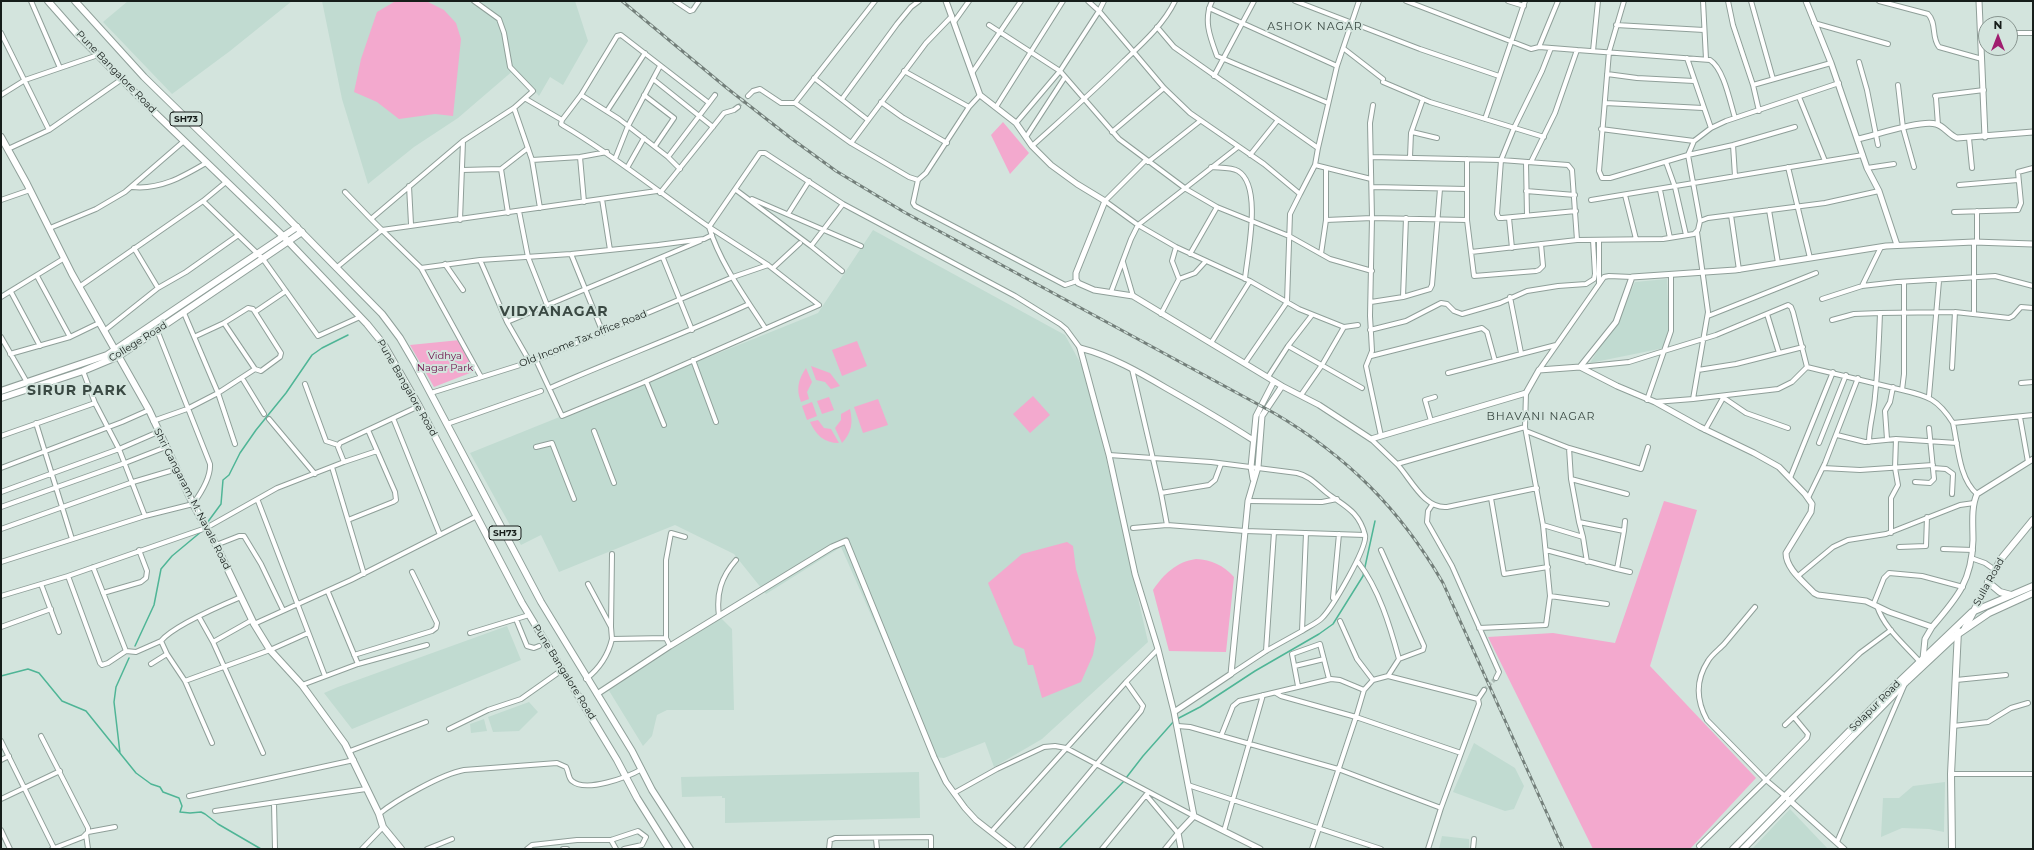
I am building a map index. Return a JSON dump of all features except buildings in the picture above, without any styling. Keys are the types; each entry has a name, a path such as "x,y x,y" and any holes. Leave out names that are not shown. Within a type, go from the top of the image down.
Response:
{"main road":[{"name":"Pune Bangalore Road","path":"48,1 122,79 206,163 286,239 360,317 384,345 419,406 529,615 627,777 637,798 669,849"},
{"name":"Pune Bangalore Road","path":"75,1 153,87 297,227 391,325 408,351 537,596 586,679 597,694 642,770 652,790 690,849"},
{"name":"Shri Gangaram. M. Navale Road","path":"1,137 50,228 64,259 149,410 158,432 178,469 193,504 216,545 253,622 270,650 302,685 350,751 366,789 379,814 383,827 401,849"},
{"path":"286,239 297,227"},
{"path":"286,239 302,232"},
{"name":"College Road","path":"1,398 29,385 107,355 257,254 286,239"},
{"name":"College Road","path":"1,391 83,371 119,356 263,259 286,239"},
{"name":"Sulla Road","path":"1965,628 2000,559 2033,520"},
{"path":"1988,582 2000,592 2011,595"},
{"name":"Solapur Road","path":"1733,849 1958,630 1972,612 2033,586"},
{"path":"1952,849 1951,774 1958,630 1965,628 1989,613 2033,593"},
{"name":"Solapur Road","path":"1743,849 1787,798 1921,660 1958,630"}],"street":[{"path":"31,1 60,68"},
{"path":"371,219 463,141 514,108 526,99 533,91 510,67 504,33 499,19 474,1"},
{"path":"674,1 690,11 693,10 699,1"},
{"path":"795,103 875,1"},
{"path":"842,99 897,24 911,7 919,1"},
{"path":"946,1 980,95 1016,123 1032,146 1077,184 1105,201 1138,225 1205,262 1244,278 1312,315 1344,327 1358,325"},
{"path":"954,22 969,1"},
{"path":"972,73 1021,1"},
{"path":"996,107 1063,1"},
{"path":"1088,1 1099,11 1164,88 1200,121 1250,155 1300,194"},
{"path":"1016,123 1060,71 1104,1"},
{"path":"1032,146 1085,100 1134,52 1168,15 1175,1"},
{"path":"1212,1 1207,12 1210,38 1217,56 1328,103"},
{"path":"1214,76 1254,1"},
{"path":"1295,1 1420,49 1499,76"},
{"path":"1245,363 1287,302 1290,214 1315,165 1337,66 1359,1"},
{"path":"1406,1 1531,49 1539,47 1706,59 1715,63 1720,70 1735,118"},
{"path":"1508,1 1524,6"},
{"path":"1485,119 1525,1"},
{"path":"1539,47 1558,1"},
{"path":"1594,51 1598,1"},
{"path":"1624,1 1608,52 1606,103 1601,129 1599,171 1602,178 1610,178 1688,155 1733,146 1795,127"},
{"path":"1703,1 1706,59"},
{"path":"1728,1 1733,25 1753,85 1759,111"},
{"path":"1751,1 1773,79"},
{"path":"1806,1 1839,84 1867,168 1879,191 1897,245"},
{"path":"1879,1 1928,14 1933,21 1935,40 1939,48 1982,59"},
{"path":"1979,1 1981,16"},
{"path":"1209,8 1337,66"},
{"path":"851,144 926,43 952,16"},
{"path":"1814,23 1888,44"},
{"path":"989,24 1060,71 1119,139 1186,189 1217,207 1251,222 1290,236 1321,254 1372,272"},
{"path":"1616,25 1704,30"},
{"path":"1157,27 1174,48 1318,148"},
{"path":"1,33 49,130"},
{"path":"2018,33 2033,33"},
{"path":"536,360 562,416 646,381 818,305 773,268 658,192 607,152 561,124 562,120 581,95 617,36 624,36 660,66 709,103"},
{"path":"1343,48 1383,81 1423,99 1544,137"},
{"path":"1551,48 1501,160 1497,214 1499,218 1509,218 1576,211"},
{"path":"1531,162 1555,114 1578,50"},
{"path":"606,111 645,53"},
{"path":"1,95 25,80 98,54"},
{"path":"1982,56 1985,137"},
{"path":"1687,58 1711,128"},
{"path":"1859,62 1867,90 1878,145"},
{"path":"1753,85 1831,63"},
{"path":"615,159 628,126 660,66"},
{"path":"904,71 969,107"},
{"path":"1607,74 1637,78 1694,81"},
{"path":"1026,137 1065,77"},
{"path":"814,78 868,120"},
{"path":"8,149 49,130 122,79"},
{"path":"653,79 713,127"},
{"path":"1693,399 1708,316 1704,272 1697,232 1700,221 1688,155 1694,141 1711,128 1735,118 1839,84"},
{"path":"1898,85 1903,128 1914,167"},
{"path":"1112,132 1164,88"},
{"path":"748,96 753,91 760,89 781,103 795,103 851,144 908,177 918,180"},
{"path":"1938,125 1936,97 1984,90"},
{"path":"581,95 655,146 680,169"},
{"path":"644,95 674,118 655,146"},
{"path":"668,157 714,95"},
{"path":"980,95 969,107 947,143 926,173 918,180 913,203 915,206 1065,285 1077,281"},
{"path":"1799,97 1824,161"},
{"path":"526,99 562,120"},
{"path":"1410,157 1412,132 1423,99"},
{"path":"881,102 902,117 947,143"},
{"path":"1606,103 1703,108"},
{"path":"1373,106 1370,123 1372,179 1371,356 1366,366 1382,436"},
{"path":"336,268 382,230 411,224 460,220 658,192 680,169 724,113 738,107"},
{"path":"514,108 532,160 540,208"},
{"path":"1250,155 1278,120"},
{"path":"1200,121 1147,161 1105,201 1076,273 1077,281 1083,286 1094,290 1133,296 1371,439 1397,464 1432,505 1436,507 1447,507 1537,488"},
{"path":"1858,139 1903,128 1932,123 1938,125 1956,138 1985,137 2033,132"},
{"path":"1601,129 1694,141"},
{"path":"1412,132 1437,138"},
{"path":"627,168 644,138"},
{"path":"1969,138 1972,168"},
{"path":"50,228 96,209 132,187 184,141"},
{"path":"460,220 463,141"},
{"path":"1733,146 1735,176"},
{"path":"1111,292 1138,225 1238,147"},
{"path":"462,170 501,169 528,148"},
{"path":"532,160 580,157 607,152"},
{"path":"709,227 736,190 760,153 765,153 843,204 1015,296 1066,329 1080,348 1109,455 1135,574 1158,649 1175,713 1194,816"},
{"path":"1591,200 1660,190 1693,183 1863,155"},
{"path":"580,157 584,202"},
{"path":"1371,157 1501,160 1571,166 1575,195 1577,240"},
{"path":"1467,159 1467,220 1474,276 1540,270 1543,266 1541,244"},
{"path":"1526,162 1527,215"},
{"path":"1666,162 1675,187 1686,235"},
{"path":"132,187 145,188 156,186 188,174 206,163"},
{"path":"1867,168 1894,164"},
{"path":"1315,165 1372,179"},
{"path":"1211,167 1233,170 1243,176 1248,185 1252,200 1251,222 1244,278"},
{"path":"1788,167 1810,258"},
{"path":"1321,254 1326,220 1326,168"},
{"path":"1954,212 2020,209 2018,180 2019,170 2033,168"},
{"path":"501,169 508,213"},
{"path":"1959,185 2018,180"},
{"path":"788,214 809,181"},
{"path":"79,286 203,201 226,182"},
{"path":"409,186 411,224"},
{"path":"1372,187 1467,189"},
{"path":"1371,302 1425,292 1432,285 1440,189"},
{"path":"1,200 30,190"},
{"path":"736,190 746,196 842,271"},
{"path":"1660,190 1670,238"},
{"path":"1526,191 1575,195"},
{"path":"1700,221 1708,218 1825,203 1879,191"},
{"path":"344,192 421,268 481,377"},
{"path":"1625,195 1636,239"},
{"path":"746,196 861,246"},
{"path":"602,199 610,250"},
{"path":"203,201 237,236 263,259 318,336 360,317"},
{"path":"811,246 843,204"},
{"path":"1190,254 1217,207"},
{"path":"1769,210 1778,263"},
{"path":"519,211 528,257 547,305"},
{"path":"1974,314 1973,279 1977,211"},
{"path":"1732,215 1739,270"},
{"path":"1326,220 1406,218 1467,220"},
{"path":"1403,297 1406,218"},
{"path":"1509,218 1512,248"},
{"path":"709,227 733,277 765,328"},
{"path":"1471,252 1577,240 1670,238 1697,232"},
{"path":"104,331 158,288 186,272 237,236"},
{"path":"507,322 663,258 712,236"},
{"path":"421,268 480,260 571,254 704,239"},
{"path":"1370,330 1406,321 1441,303 1447,304 1454,311 1462,314 1527,292 1558,286 1580,285 1590,282 1595,274 1594,240"},
{"path":"1599,240 1599,284"},
{"path":"1479,628 1546,625 1550,596 1548,567 1543,525 1526,429 1526,392 1556,345 1599,284 1607,276 1632,277 1739,270 1897,245 1975,242 2033,244"},
{"path":"773,268 800,243"},
{"path":"1176,247 1172,263 1179,279"},
{"path":"1862,286 1881,247"},
{"path":"134,248 158,288"},
{"path":"571,254 603,333"},
{"path":"663,258 692,330"},
{"path":"1,297 64,259"},
{"path":"480,260 507,322 530,362"},
{"path":"1123,262 1133,296"},
{"path":"1161,314 1179,279 1195,273 1205,262"},
{"path":"445,264 463,290"},
{"name":"Old Income Tax office Road","path":"430,393 536,360 733,277 768,265"},
{"path":"1708,316 1816,273"},
{"path":"1647,400 1672,324 1671,274"},
{"path":"37,276 70,337"},
{"path":"1822,299 1862,286 1904,282 1973,279 1996,276 2033,286"},
{"path":"1580,367 1616,322 1632,277"},
{"path":"1211,343 1250,281"},
{"path":"1929,396 1939,281"},
{"path":"1902,390 1904,282"},
{"path":"255,312 286,291"},
{"path":"11,292 40,346"},
{"path":"1510,297 1521,353"},
{"path":"550,388 626,355 692,330 749,304"},
{"path":"1539,370 1629,362 1703,339 1785,306 1791,307 1803,347 1807,367"},
{"path":"1832,320 1854,314 1955,312 2009,318 2013,316 2021,307 2033,308"},
{"path":"196,336 224,323 248,308 252,308 280,351 281,355 261,371 256,371 224,323"},
{"path":"1952,368 1955,312"},
{"path":"184,313 196,336 218,393 235,444"},
{"path":"1869,442 1869,428 1874,412 1877,382 1880,313"},
{"path":"1767,314 1778,353"},
{"path":"1268,377 1288,346 1312,315"},
{"path":"10,354 70,337 100,323"},
{"path":"1301,396 1322,365 1344,327"},
{"path":"1371,356 1482,328 1487,332 1496,361"},
{"path":"1,562 145,516 193,504 202,490 210,470 210,464 157,330"},
{"path":"1,337 3,344 29,385"},
{"path":"1448,373 1556,345"},
{"path":"1288,346 1362,388"},
{"path":"1698,370 1736,364 1803,347"},
{"path":"1080,348 1100,354 1132,368 1253,440"},
{"path":"693,360 716,422"},
{"path":"1580,367 1647,400 1655,402 1705,430 1754,453 1779,467 1812,504 1811,512 1786,552 1786,560 1798,576 1818,595 1856,599 1875,604 1889,612 1932,627"},
{"path":"1807,367 1877,382 1902,390 1929,396 1953,423 1964,475 1970,488 1977,494"},
{"path":"1655,402 1722,397 1778,389 1792,382 1807,367"},
{"path":"1132,368 1167,525"},
{"path":"153,421 187,408 218,393 255,369"},
{"path":"83,371 95,403 125,463 145,516"},
{"path":"1790,478 1833,372"},
{"path":"1819,443 1846,375"},
{"path":"242,378 264,414"},
{"path":"1808,498 1837,435 1858,378"},
{"path":"646,381 664,425"},
{"path":"1253,480 1251,467 1257,412 1274,381"},
{"path":"2021,383 2033,382"},
{"path":"306,384 324,438 328,443 338,445 419,406"},
{"path":"1231,674 1244,532 1248,501 1253,480 1258,468 1262,416 1282,386"},
{"path":"1888,439 1885,411 1890,402 1893,387"},
{"path":"447,424 541,391"},
{"path":"1371,439 1526,392"},
{"path":"1431,421 1425,400 1435,397"},
{"path":"1722,397 1746,413 1788,428"},
{"path":"1705,430 1722,397"},
{"path":"1,436 95,403"},
{"path":"1,468 149,410"},
{"path":"1953,423 2033,415"},
{"path":"1921,660 1925,639 1932,627 1956,599 1969,574 1973,550 1974,503 1977,494 2031,460 2020,417"},
{"path":"393,418 440,535"},
{"path":"269,419 315,474"},
{"path":"36,423 72,539"},
{"path":"1915,482 1932,482 1934,479 1929,428"},
{"path":"1397,464 1526,429 1569,448 1641,469 1648,447"},
{"path":"348,520 396,500 395,492 368,430"},
{"path":"1,492 119,449 158,432"},
{"path":"594,432 614,483"},
{"path":"1837,435 1869,442 1896,439 1930,440 1957,443"},
{"path":"1891,533 1891,498 1898,485 1896,468 1896,439"},
{"path":"536,447 552,442 574,499"},
{"path":"338,445 344,462"},
{"path":"1,507 166,447"},
{"path":"1569,448 1571,479 1587,562"},
{"path":"1,596 68,576 139,550 206,528 258,501 278,488 344,462 377,451"},
{"path":"1109,455 1152,457 1251,467 1297,473 1307,476 1352,510 1365,534 1364,546 1358,562 1322,618 1266,651 1175,713"},
{"path":"1161,493 1209,485 1216,480 1221,464"},
{"path":"1823,468 1860,470 1933,466 1946,469 1954,476 1964,475"},
{"path":"332,467 364,574"},
{"path":"1,529 133,482 178,469"},
{"path":"1952,494 1954,476"},
{"path":"1571,479 1627,494"},
{"path":"1491,498 1504,574 1548,567"},
{"path":"1248,501 1322,502 1337,499"},
{"path":"258,501 296,604 326,676"},
{"path":"1798,576 1833,547 1848,540 1891,533 1960,505 1974,503"},
{"path":"1432,505 1428,511 1427,522 1452,566 1499,672 1496,678"},
{"path":"213,642 253,622 328,592 477,516"},
{"path":"1899,547 1926,546 1928,539 1927,518"},
{"path":"1617,569 1625,521"},
{"path":"1579,522 1624,531"},
{"path":"1134,528 1167,525 1244,532 1365,534"},
{"path":"1543,525 1583,537"},
{"path":"670,646 666,638 667,550 671,532 685,537"},
{"path":"1266,651 1274,532"},
{"path":"1302,631 1306,533"},
{"path":"1333,600 1338,534"},
{"path":"216,545 239,536 244,536 261,564 283,610"},
{"path":"597,694 670,646 832,547 846,542 934,757 946,782 976,820 992,831 1013,849"},
{"path":"1943,549 1973,550"},
{"path":"103,593 141,582 146,578 147,571 139,550"},
{"path":"1382,550 1424,646 1423,650 1420,652 1399,659 1388,676"},
{"path":"1546,550 1587,562 1630,572"},
{"path":"586,679 595,672 605,660 612,639 612,554"},
{"path":"1971,558 1985,563 1995,570"},
{"path":"719,616 717,602 719,589 726,573 736,560"},
{"path":"1358,562 1369,576 1393,637 1399,659"},
{"path":"93,567 126,651"},
{"path":"354,655 432,632 436,628 437,623 412,572"},
{"path":"1921,660 1891,630 1875,604 1884,578 1889,573 1922,576 1962,587"},
{"path":"68,576 100,663 102,664 108,664 126,651 136,652 162,641 167,635 199,617 241,597"},
{"path":"41,584 59,632"},
{"path":"588,584 611,627"},
{"path":"328,592 358,664"},
{"path":"1550,596 1608,604"},
{"path":"1755,607 1725,644 1708,660 1697,696 1701,708 1707,720 1766,780 1844,849"},
{"path":"1,627 50,609"},
{"path":"470,633 529,615"},
{"path":"199,617 213,642 263,753"},
{"path":"516,619 527,646 534,648 539,646"},
{"path":"1340,621 1358,659 1374,680"},
{"path":"1785,725 1860,653 1891,630"},
{"path":"185,681 270,650 308,633"},
{"path":"612,639 666,638"},
{"path":"162,641 167,654 185,681 212,743"},
{"path":"302,685 358,664 427,644"},
{"path":"1298,686 1292,654 1320,644 1329,679"},
{"path":"992,831 1126,682 1158,649"},
{"path":"151,664 167,654"},
{"path":"1295,666 1324,659"},
{"path":"449,729 488,710 520,699 562,670"},
{"path":"1956,680 2006,675"},
{"path":"1312,849 1364,690 1374,680 1388,676 1478,699"},
{"path":"1220,736 1235,703 1329,679 1340,680 1364,690"},
{"path":"1837,842 1906,681"},
{"path":"1026,849 1141,710 1143,706 1126,682"},
{"path":"1428,849 1441,808 1479,704 1478,699 1484,690"},
{"path":"1276,693 1281,696 1356,717 1461,753"},
{"path":"1224,831 1248,744 1264,695"},
{"path":"1954,726 1988,722 2011,708 2028,703"},
{"path":"1699,846 1807,738 1808,734 1806,730 1794,717"},
{"path":"350,751 426,722"},
{"path":"1177,725 1190,727 1338,769 1441,808"},
{"path":"41,736 86,821 88,849"},
{"path":"1,741 25,788 53,849 87,833 115,827"},
{"path":"954,793 997,769 1044,747 1055,746 1066,748 1129,781 1148,793 1260,849"},
{"path":"1,760 9,756"},
{"path":"189,796 354,760"},
{"path":"379,814 392,804 450,774 464,770 549,763 566,767 569,778 575,783 598,785 627,777 642,770"},
{"path":"1,799 60,771"},
{"path":"1951,774 2033,774"},
{"path":"1188,785 1382,849"},
{"path":"215,811 366,789"},
{"path":"1148,793 1178,832 1181,849"},
{"path":"1102,849 1148,793"},
{"path":"274,803 275,849"},
{"path":"1165,849 1178,832 1194,816"},
{"path":"362,849 383,827"},
{"path":"1,830 10,849"},
{"path":"527,849 532,846 570,841 611,840 638,831 646,837 642,845 624,849"},
{"path":"829,849 830,840 835,838 876,839 932,837 931,849"},
{"path":"427,849 452,839"},
{"path":"876,839 877,849"},
{"path":"1473,849 1474,839"},
{"path":"611,840 616,849"}],"shaded area":[{"path":"128,1 292,1 230,51 172,94 103,22"},
{"path":"322,1 575,1 588,41 563,85 550,77 539,96 515,69 458,118 414,147 368,184 342,99"},
{"path":"873,230 1065,335 1082,366 1104,449 1148,642 1042,739 994,767 985,742 944,758 934,757 841,547 766,594 734,554 675,525 559,572 541,535 521,545 470,453 818,313"},
{"path":"1667,279 1669,327 1664,348 1590,363 1620,314 1635,282"},
{"path":"721,618 732,629 734,710 667,710 657,715 652,736 643,746 608,689"},
{"path":"507,626 521,660 352,729 324,693 338,687"},
{"path":"529,702 538,712 519,731 493,732 488,717"},
{"path":"484,719 487,731 471,733 470,724"},
{"path":"1474,743 1515,768 1524,786 1514,809 1505,811 1453,792"},
{"path":"919,772 920,818 725,823 725,798 722,798 722,796 682,797 681,777"},
{"path":"1945,782 1944,832 1929,829 1902,828 1881,837 1883,798 1899,798 1913,786"},
{"path":"1790,809 1828,849 1752,849"},
{"path":"1442,836 1469,839 1469,849 1439,849"}],"green space":[{"path":"394,2 428,2 444,10 456,23 461,39 453,116 435,114 399,119 377,102 354,92 361,59 377,12"},
{"path":"1003,122 1029,153 1010,174 991,135"},
{"name":"Vidhya Nagar Park","path":"460,340 475,371 434,387 410,345"},
{"path":"857,341 867,366 842,376 832,350"},
{"path":"811,366 830,373 840,386 831,389 825,382 816,380"},
{"path":"806,368 812,382 807,392 809,399 801,402 798,389 801,377"},
{"path":"1033,396 1050,415 1030,433 1013,414"},
{"path":"829,397 834,410 822,414 817,401"},
{"path":"878,399 888,425 863,433 854,407"},
{"path":"812,402 817,416 807,420 802,406"},
{"path":"850,409 851,427 848,435 842,443 835,428 841,420 841,414"},
{"path":"818,420 824,428 831,429 839,443 825,440 815,431 810,422"},
{"path":"1664,501 1697,510 1650,666 1756,778 1690,849 1593,849 1488,637 1553,633 1615,643"},
{"path":"1067,542 1073,546 1076,569 1096,638 1093,655 1081,682 1042,698 1033,665 1028,665 1024,649 1014,645 988,583 1022,554"},
{"path":"1196,559 1217,564 1226,569 1234,577 1226,652 1169,651 1153,590 1171,570 1182,563"}],"waterway":[{"path":"207,523 221,504 223,480 229,475 240,453 256,430 286,393 312,355 322,348 348,335"},
{"path":"1177,719 1200,707 1255,671 1319,634 1333,624 1363,576 1375,521"},
{"path":"135,646 154,605 161,569 172,556 202,531"},
{"path":"120,753 114,702 116,687 129,658"},
{"path":"1,676 28,669 39,673 62,701 86,711 136,773 151,784 160,787 163,792 179,798 182,806 180,812 201,812 218,824 261,849"},
{"path":"1126,778 1174,721"},
{"path":"1059,849 1124,781"}],"tunnel":[{"path":"738,107 748,96"},
{"path":"1484,690 1496,678"}],"railway":[{"path":"622,1 728,89 836,171 904,212 1274,413 1325,447 1348,466 1370,486 1409,531 1443,583 1563,849"}],"district":[{"name":"ASHOK NAGAR","path":"1315,27"},
{"name":"VIDYANAGAR","path":"554,312"},
{"name":"SIRUR PARK","path":"77,391"},
{"name":"BHAVANI NAGAR","path":"1541,417"}]}
